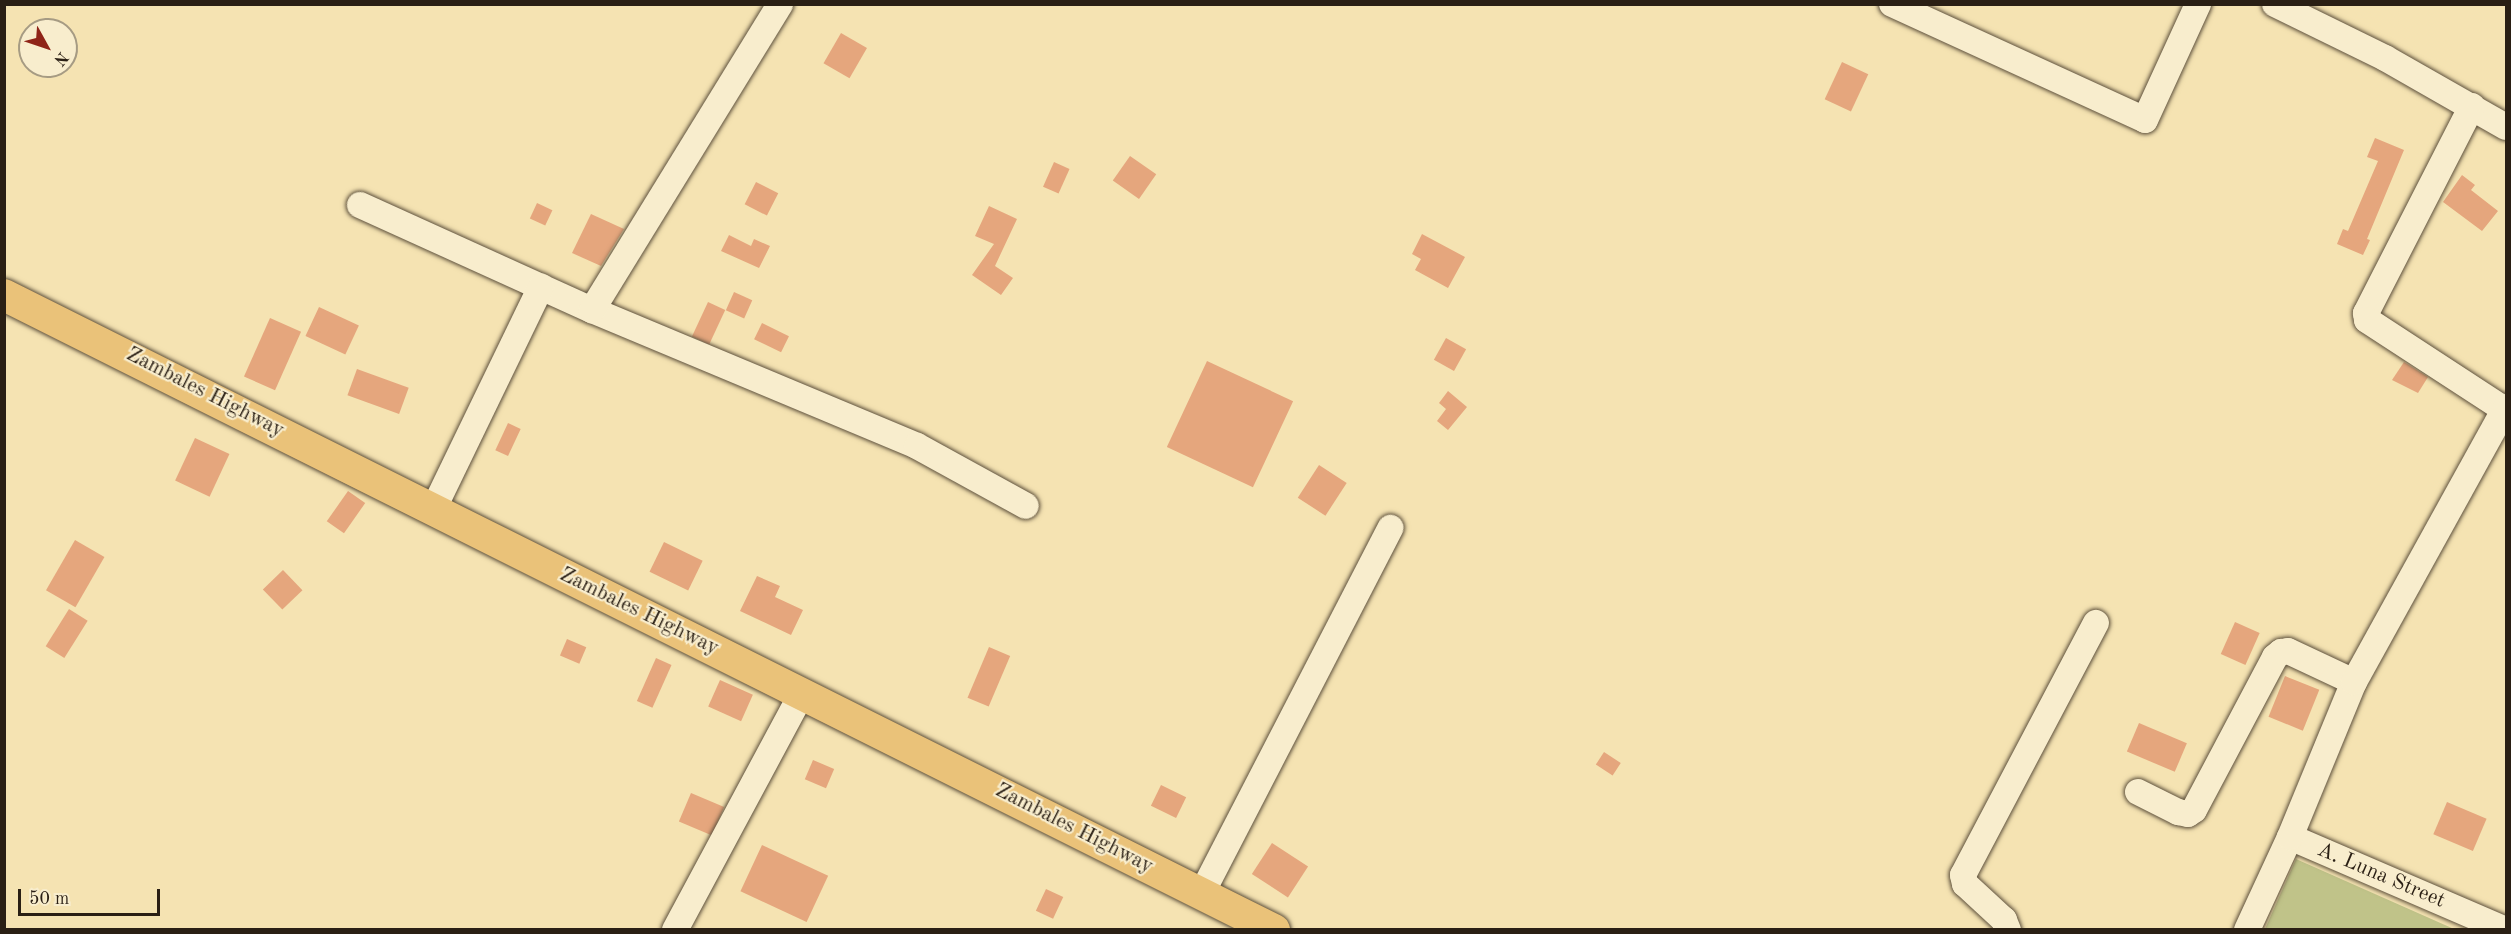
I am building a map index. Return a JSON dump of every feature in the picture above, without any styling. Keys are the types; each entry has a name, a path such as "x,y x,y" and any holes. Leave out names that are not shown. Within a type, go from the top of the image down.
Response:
{"main road":[{"name":"Zambales Highway","path":"4,295 1274,930"}],"street":[{"path":"592,310 780,4"},
{"path":"1892,4 2145,120 2198,4"},
{"path":"2275,4 2385,58 2506,127"},
{"path":"2247,930 2290,837 2354,682 2498,443 2506,409 2367,320 2366,313 2472,106"},
{"path":"360,206 592,310 917,446 1026,506"},
{"path":"434,508 541,287"},
{"path":"1202,893 1390,528"},
{"path":"2008,930 2004,920 1965,884 1963,875 2096,623"},
{"path":"2138,792 2178,812 2188,814 2194,810 2275,657 2281,652 2288,651 2354,682"},
{"path":"675,930 802,693"},
{"name":"A. Luna Street","path":"2290,837 2506,930"}],"green space":[{"path":"2296,859 2454,929 2265,929"}],"building":[{"path":"841,33 867,48 849,78 824,63"},
{"path":"1842,62 1868,74 1851,111 1825,99"},
{"path":"2375,138 2404,150 2367,239 2370,240 2363,255 2337,244 2343,229 2348,231 2378,161 2367,157"},
{"path":"1130,156 1156,174 1139,199 1113,181"},
{"path":"1054,162 1070,169 1059,194 1043,187"},
{"path":"2462,175 2475,185 2471,190 2498,211 2482,231 2443,202"},
{"path":"756,182 778,193 767,216 745,204"},
{"path":"537,203 552,210 545,226 530,218"},
{"path":"989,206 1017,219 995,266 1013,278 1001,295 972,275 994,244 975,236"},
{"path":"591,214 624,229 601,266 572,253"},
{"path":"1422,234 1465,257 1448,288 1415,270 1421,259 1412,254"},
{"path":"729,235 751,246 754,239 770,246 759,268 721,251"},
{"path":"734,292 752,300 744,318 726,310"},
{"path":"708,302 725,310 709,344 692,336"},
{"path":"319,307 359,326 345,355 305,336"},
{"path":"270,318 301,332 275,390 244,376"},
{"path":"762,323 789,336 781,352 754,339"},
{"path":"1446,338 1466,349 1454,371 1434,360"},
{"path":"1207,361 1293,401 1253,487 1167,447"},
{"path":"2404,362 2428,377 2418,393 2392,380"},
{"path":"357,369 409,388 399,414 347,395"},
{"path":"1448,391 1467,407 1448,430 1437,421 1446,409 1439,403"},
{"path":"508,423 521,429 508,456 495,450"},
{"path":"195,438 229,454 210,497 175,481"},
{"path":"1319,465 1347,483 1325,516 1298,498"},
{"path":"348,491 365,503 344,533 327,521"},
{"path":"75,540 104,557 75,607 46,590"},
{"path":"664,542 703,561 688,591 650,572"},
{"path":"283,570 302,590 282,610 263,589"},
{"path":"757,576 780,586 775,597 803,610 791,635 740,611"},
{"path":"69,609 88,621 64,658 46,646"},
{"path":"2235,622 2260,633 2245,665 2221,654"},
{"path":"567,639 586,647 579,664 560,656"},
{"path":"989,647 1010,656 989,707 968,698"},
{"path":"656,658 672,665 652,708 637,701"},
{"path":"2285,676 2319,690 2303,731 2269,717"},
{"path":"720,680 753,695 741,721 708,706"},
{"path":"2139,723 2187,743 2175,772 2127,752"},
{"path":"1604,752 1621,763 1613,775 1596,765"},
{"path":"813,760 834,769 826,788 805,779"},
{"path":"1161,785 1186,797 1176,818 1151,806"},
{"path":"691,793 724,807 712,836 679,822"},
{"path":"2447,802 2487,819 2473,851 2433,834"},
{"path":"1272,843 1308,866 1288,897 1252,874"},
{"path":"762,845 828,876 807,922 740,891"},
{"path":"1046,889 1063,897 1053,919 1036,911"}]}
